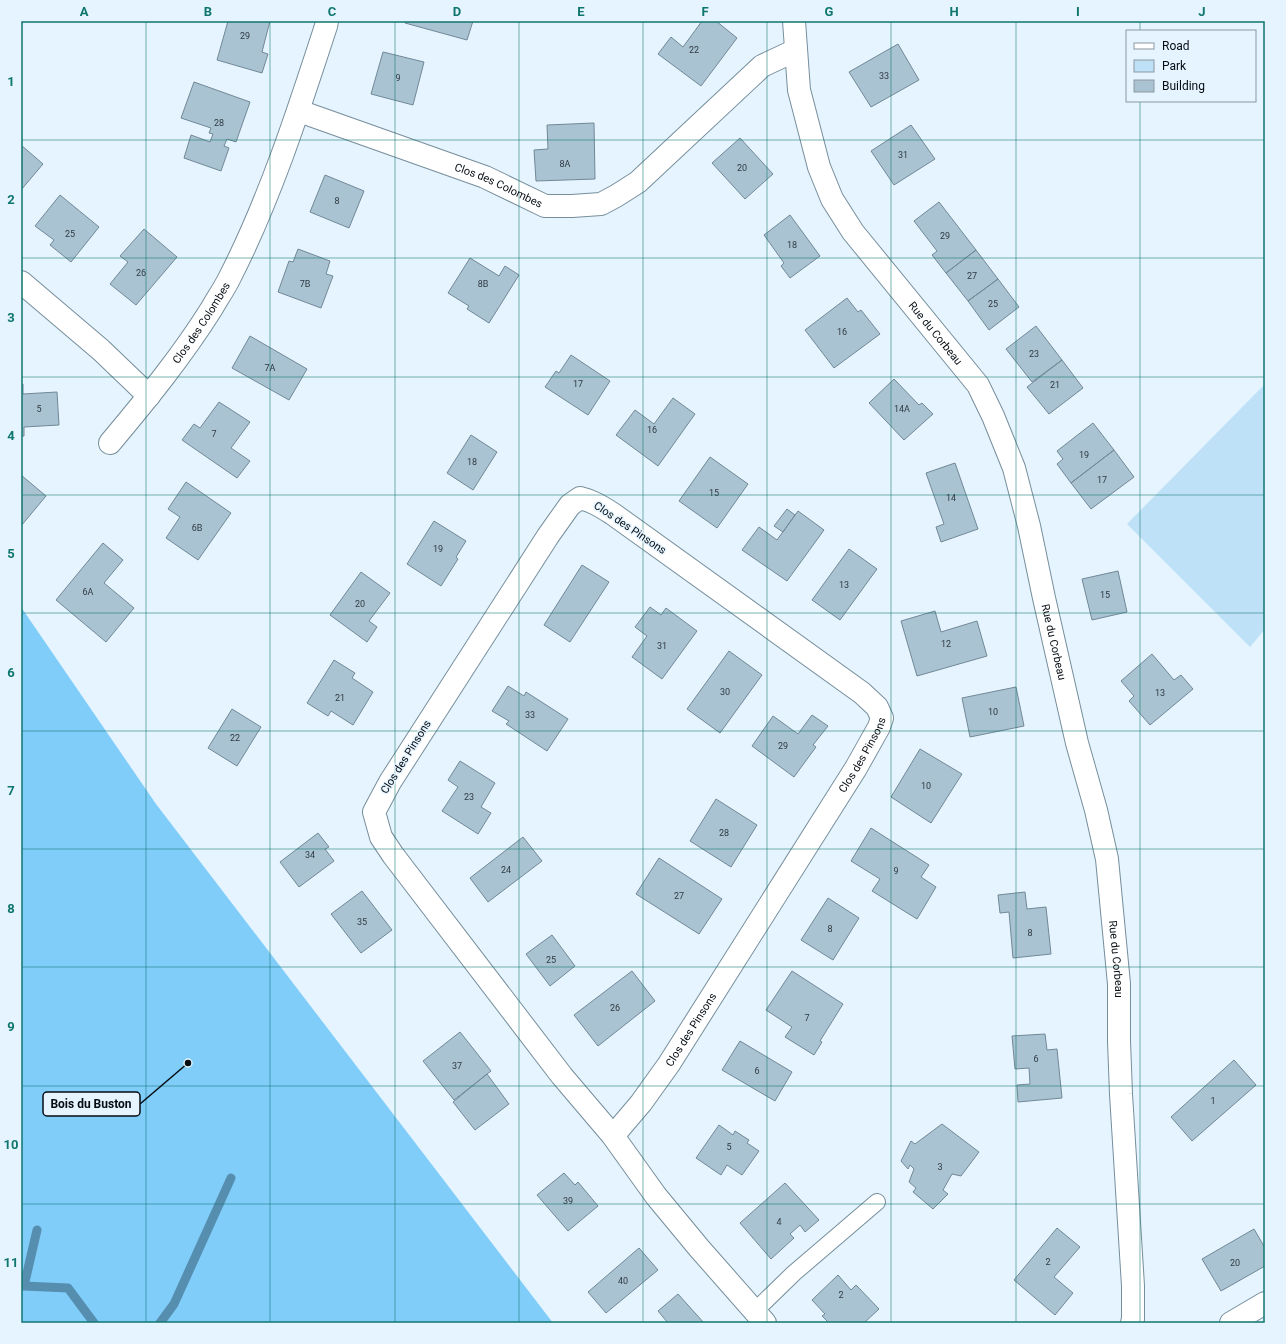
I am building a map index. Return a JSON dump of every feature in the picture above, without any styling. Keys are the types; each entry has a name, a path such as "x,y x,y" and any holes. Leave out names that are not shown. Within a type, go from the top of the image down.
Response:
{"street":[{"name":"Clos des Colombes","path":"110,443 149,396 196,334 228,280 259,215 299,111 327,21"},
{"name":"Rue du Corbeau","path":"794,21 799,90 819,167 832,199 853,232 978,385 993,416 1014,468 1029,526 1077,743 1096,810 1107,859 1119,984 1119,1041 1133,1286 1132,1323"},
{"name":"Clos des Colombes","path":"299,111 485,177 545,206 601,204 638,182 762,66 796,50"},
{"path":"21,282 102,350 149,396"},
{"name":"Clos des Pinsons","path":"613,1136 642,1103 669,1064 856,768 879,727 882,718 877,708 855,688 613,514 598,504 580,498 570,505 548,536 390,782 374,812 381,837 393,856 558,1070 613,1136 656,1196 699,1248 760,1317"},
{"path":"1231,1323 1265,1303"}],"lane":[{"path":"760,1317 805,1264 877,1202"}],"green space":[{"path":"1265,384 1265,629 1250,647 1127,524"}],"shaded area":[{"path":"21,607 156,804 553,1323 21,1323"}],"building":[{"path":"228,21 270,21 262,52 268,54 262,73 217,60"},
{"path":"405,21 473,21 467,40 405,23"},
{"path":"702,21 716,21 737,38 701,86 658,54 671,37 683,47"},
{"path":"898,44 919,80 871,107 849,72"},
{"path":"383,52 424,62 413,105 371,94"},
{"path":"194,82 250,102 236,142 227,139 224,146 229,148 221,171 184,158 191,135 210,142 213,134 209,133 211,128 181,118"},
{"path":"594,123 595,179 536,181 534,150 548,149 547,125"},
{"path":"911,125 935,159 894,185 871,151"},
{"path":"740,138 773,174 745,199 712,163"},
{"path":"21,145 43,164 21,190"},
{"path":"325,175 364,191 349,228 310,212"},
{"path":"60,195 99,227 71,262 50,245 54,240 35,226"},
{"path":"939,202 976,250 946,273 932,255 937,251 914,221"},
{"path":"790,215 820,256 790,278 781,266 784,263 764,235"},
{"path":"144,229 177,257 136,305 110,284 128,262 120,256"},
{"path":"298,249 330,261 326,274 333,276 321,308 278,292 289,261 293,262"},
{"path":"976,250 998,279 968,301 946,273"},
{"path":"470,258 499,276 505,266 519,275 489,323 467,309 469,306 448,293"},
{"path":"998,279 1019,307 989,330 968,301"},
{"path":"847,298 858,312 861,310 880,334 834,368 805,330"},
{"path":"1036,326 1062,360 1032,382 1006,349"},
{"path":"250,336 307,369 289,400 232,368"},
{"path":"571,355 610,381 588,415 545,387 556,371 559,373"},
{"path":"1062,360 1083,388 1049,414 1027,387"},
{"path":"894,379 919,405 922,403 933,414 904,440 869,403"},
{"path":"21,384 23,384 23,394 57,392 59,425 24,427 24,436 21,436"},
{"path":"673,398 695,414 658,466 616,435 635,410 654,424"},
{"path":"219,402 250,422 231,448 250,461 237,478 182,440 194,424 200,428"},
{"path":"1093,423 1114,450 1071,483 1057,464 1063,459 1057,451"},
{"path":"471,435 497,452 473,490 447,473"},
{"path":"1114,450 1134,477 1091,509 1071,483"},
{"path":"710,457 748,484 717,528 679,501"},
{"path":"955,463 978,529 941,542 936,527 944,524 926,473"},
{"path":"21,475 46,496 21,526"},
{"path":"186,482 231,513 198,560 166,538 180,517 168,509"},
{"path":"787,509 795,515 783,532 774,526"},
{"path":"798,511 824,530 787,581 742,550 759,527 777,540"},
{"path":"434,521 466,541 456,557 458,559 441,586 407,564"},
{"path":"103,543 123,560 104,583 134,608 106,642 56,600"},
{"path":"849,549 877,569 840,620 812,600"},
{"path":"582,565 609,582 570,642 544,625"},
{"path":"1118,571 1127,612 1092,620 1082,579"},
{"path":"361,572 390,593 369,621 377,627 367,642 330,615"},
{"path":"650,607 661,615 666,608 697,631 662,679 632,657 647,636 635,627"},
{"path":"935,611 941,632 977,621 987,656 917,676 901,621"},
{"path":"729,651 762,675 720,733 687,709"},
{"path":"1152,654 1174,680 1181,675 1193,689 1150,725 1129,701 1134,696 1121,681"},
{"path":"334,660 355,673 352,678 373,692 353,725 331,711 328,716 307,703"},
{"path":"508,686 524,696 526,692 568,719 547,751 506,724 509,721 492,711"},
{"path":"1016,687 1024,726 970,737 962,698"},
{"path":"232,709 261,727 237,766 208,748"},
{"path":"812,715 828,726 813,745 816,747 794,777 752,746 773,716 798,734"},
{"path":"920,749 962,774 931,823 891,797"},
{"path":"460,761 495,783 481,807 491,813 478,834 442,811 458,787 448,780"},
{"path":"716,799 757,825 731,867 690,841"},
{"path":"871,828 929,865 921,877 936,887 917,919 872,891 880,879 851,861"},
{"path":"318,833 329,847 325,849 334,861 299,887 280,862"},
{"path":"523,837 542,861 488,902 470,878"},
{"path":"659,858 722,899 699,934 636,894"},
{"path":"362,891 392,930 361,953 331,914"},
{"path":"1025,892 1027,909 1046,907 1051,954 1013,958 1009,912 1000,913 998,895"},
{"path":"828,898 859,918 833,960 801,940"},
{"path":"552,935 575,966 550,986 526,954"},
{"path":"632,971 655,1001 598,1046 574,1015"},
{"path":"792,971 843,1004 820,1041 822,1042 814,1055 785,1037 792,1027 766,1010"},
{"path":"460,1032 491,1071 454,1100 423,1061"},
{"path":"1045,1034 1047,1050 1057,1049 1062,1098 1018,1102 1017,1085 1030,1084 1029,1068 1015,1069 1012,1036"},
{"path":"740,1041 792,1072 775,1101 722,1070"},
{"path":"1234,1060 1256,1085 1192,1141 1171,1117"},
{"path":"487,1074 509,1104 475,1130 453,1102"},
{"path":"942,1124 979,1152 961,1176 952,1174 943,1190 948,1194 933,1209 913,1192 916,1188 909,1182 914,1169 910,1165 908,1169 901,1161 911,1141 915,1144"},
{"path":"719,1125 733,1135 735,1131 749,1140 747,1143 759,1151 742,1175 727,1165 721,1175 696,1158"},
{"path":"564,1173 575,1185 578,1182 598,1206 568,1231 537,1195"},
{"path":"785,1183 819,1220 805,1232 800,1225 790,1234 794,1238 771,1259 740,1223"},
{"path":"1057,1228 1080,1247 1054,1277 1073,1293 1055,1315 1014,1280"},
{"path":"1254,1229 1265,1248 1265,1266 1221,1291 1202,1259"},
{"path":"639,1248 658,1270 606,1313 588,1292"},
{"path":"838,1275 851,1290 856,1285 879,1309 864,1323 829,1323 822,1316 825,1314 812,1300"},
{"path":"678,1294 704,1323 668,1323 658,1311"}],"waterway":[{"path":"160,1323 174,1304 231,1178"},
{"path":"37,1230 24,1286 68,1288 94,1323"}],"place":[{"name":"Bois du Buston","path":"188,1063"}]}
